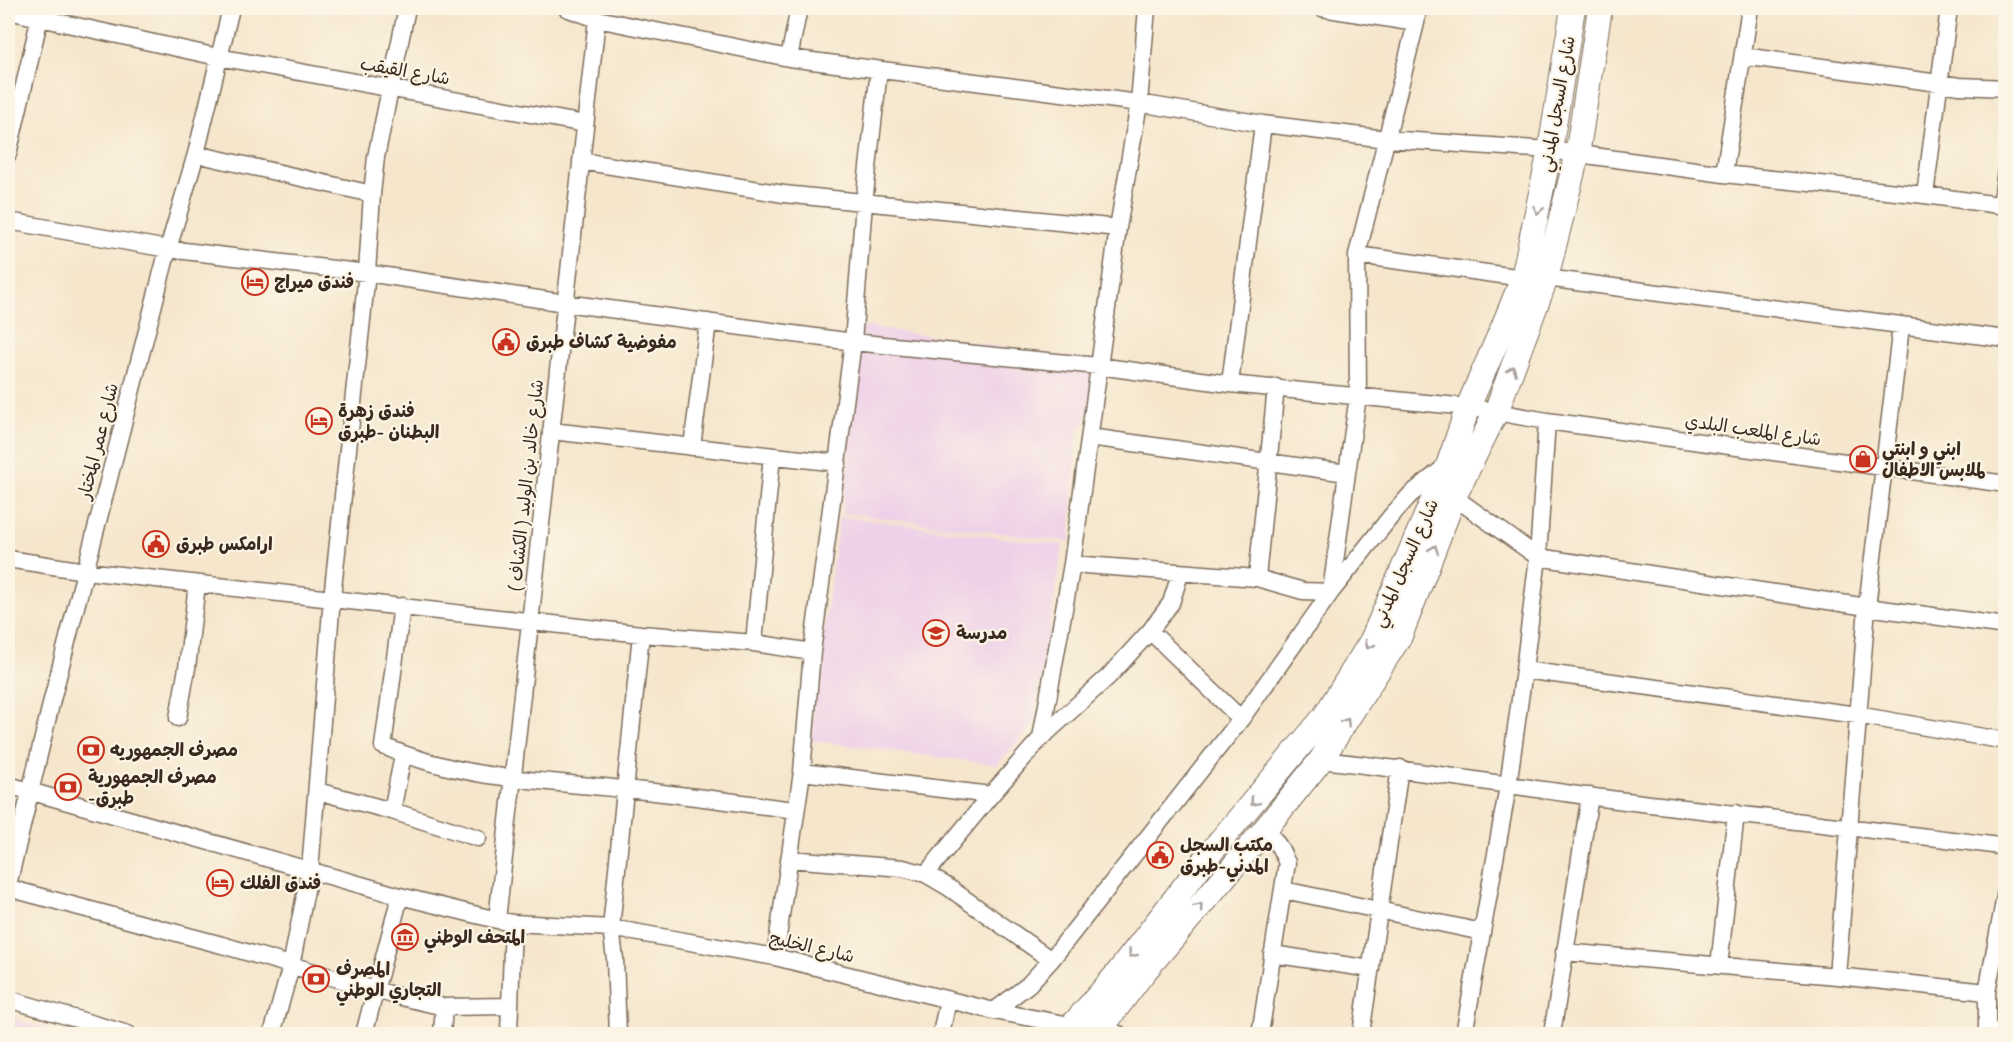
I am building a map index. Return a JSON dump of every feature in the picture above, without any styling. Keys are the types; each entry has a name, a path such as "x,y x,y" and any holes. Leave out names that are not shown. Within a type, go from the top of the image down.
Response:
{"street":[{"name":"شارع عمر المختار","path":"8,887 29,790 168,249 196,154 231,8"},
{"path":"272,1035 291,966 310,870 332,598 367,273 376,157 407,8"},
{"path":"566,8 597,19 789,58 1139,103 1263,124 1386,139 1550,150 1724,174 1924,195 2003,206 2006,170"},
{"path":"789,58 799,8"},
{"path":"1041,738 1072,564 1118,228 1139,103 1147,8"},
{"path":"1322,8 1417,15 1357,255 1358,396 1331,592"},
{"name":"شارع السجل المدني","path":"1069,1030 1117,974 1211,852 1325,716 1372,640 1449,464 1468,407 1503,327 1534,278 1550,150 1574,8"},
{"name":"شارع السجل المدني","path":"1105,1033 1143,973 1321,760 1400,636 1454,497 1496,412 1534,278 1577,155 1600,8"},
{"path":"1724,174 1750,8"},
{"path":"1924,195 1949,8"},
{"name":"شارع القيقب","path":"8,11 41,13 218,57 585,124"},
{"path":"8,154 41,13"},
{"name":"شارع خالد بن الوليد ( الكشاف )","path":"509,1035 505,921 513,780 597,19"},
{"path":"1743,56 1938,83 2006,88"},
{"path":"774,957 802,772 812,652 853,342 864,203 879,70"},
{"path":"1230,384 1263,124"},
{"path":"196,154 372,194"},
{"path":"581,160 784,194 1118,228"},
{"name":"شارع الملعب البلدي","path":"8,221 168,249 367,273 565,303 853,342 1098,366 1230,384 1468,407 1547,421 2006,484"},
{"path":"1357,255 2006,339"},
{"path":"692,447 708,322"},
{"path":"1837,976 1867,607 1901,326"},
{"path":"1257,578 1276,387"},
{"path":"1464,1035 1508,786 1524,670 1538,558 1547,421"},
{"path":"551,431 838,463"},
{"path":"1090,437 1347,472"},
{"path":"754,643 772,456"},
{"path":"994,1011 1028,985 1050,960 1240,719 1331,592 1410,495 1449,464"},
{"path":"1454,497 1538,558 2006,626"},
{"path":"8,559 85,572 641,634 754,643 812,652"},
{"path":"1072,564 1180,574 1257,578 1303,591 1331,592"},
{"path":"926,874 1041,738 1109,676 1150,631 1171,603 1180,574"},
{"path":"178,718 187,668 197,584"},
{"path":"402,606 383,746 403,755 477,775 624,789 796,810"},
{"path":"1150,631 1240,719"},
{"path":"618,1035 615,959 610,928 641,634"},
{"path":"1524,670 1857,716 2006,741"},
{"path":"392,811 403,755"},
{"path":"1321,760 1400,768 1508,786 2006,847"},
{"path":"1361,1035 1400,768"},
{"path":"802,772 991,795"},
{"name":"شارع الخليج","path":"8,785 400,896 505,921 610,928 774,957 1069,1030 1105,1033"},
{"path":"317,791 392,811 478,838"},
{"path":"1552,1035 1590,796"},
{"path":"1719,966 1736,813"},
{"path":"1260,1035 1287,864 1280,848 1266,828"},
{"path":"789,859 903,868 926,874 948,886 1050,960"},
{"path":"8,887 444,1007 509,1006"},
{"path":"1284,890 1482,932"},
{"path":"2006,891 2001,948 1987,992 1987,1033 2006,1034"},
{"path":"364,1035 400,896"},
{"path":"1564,952 1837,976 1987,992"},
{"path":"1272,954 1371,969"},
{"path":"8,999 128,1035"},
{"path":"941,1035 948,1000"},
{"path":"442,1035 444,1007"}],"shaded area":[{"path":"850,324 1113,364 1077,436 1070,542 841,513 849,457"},
{"name":"مدرسة","path":"839,516 1063,545 1035,722 997,765 809,740"},
{"path":"8,1017 52,1031 51,1034 8,1034"}],"place":[{"name":"فندق ميراج","path":"255,282"},
{"name":"مفوضية كشاف طبرق","path":"506,342"},
{"name":"فندق زهرة البطنان -طبرق","path":"319,421"},
{"name":"ابني و ابنتي لملابس الاطفال","path":"1863,459"},
{"name":"ارامكس طبرق","path":"156,544"},
{"name":"مدرسة","path":"936,633"},
{"name":"مصرف الجمهوريه","path":"91,750"},
{"name":"مصرف الجمهورية -طبرق","path":"68,787"},
{"name":"مكتب السجل المدني-طبرق","path":"1160,855"},
{"name":"فندق الفلك","path":"220,883"},
{"name":"المتحف الوطني","path":"405,937"},
{"name":"المصرف التجاري الوطني","path":"316,979"}]}
